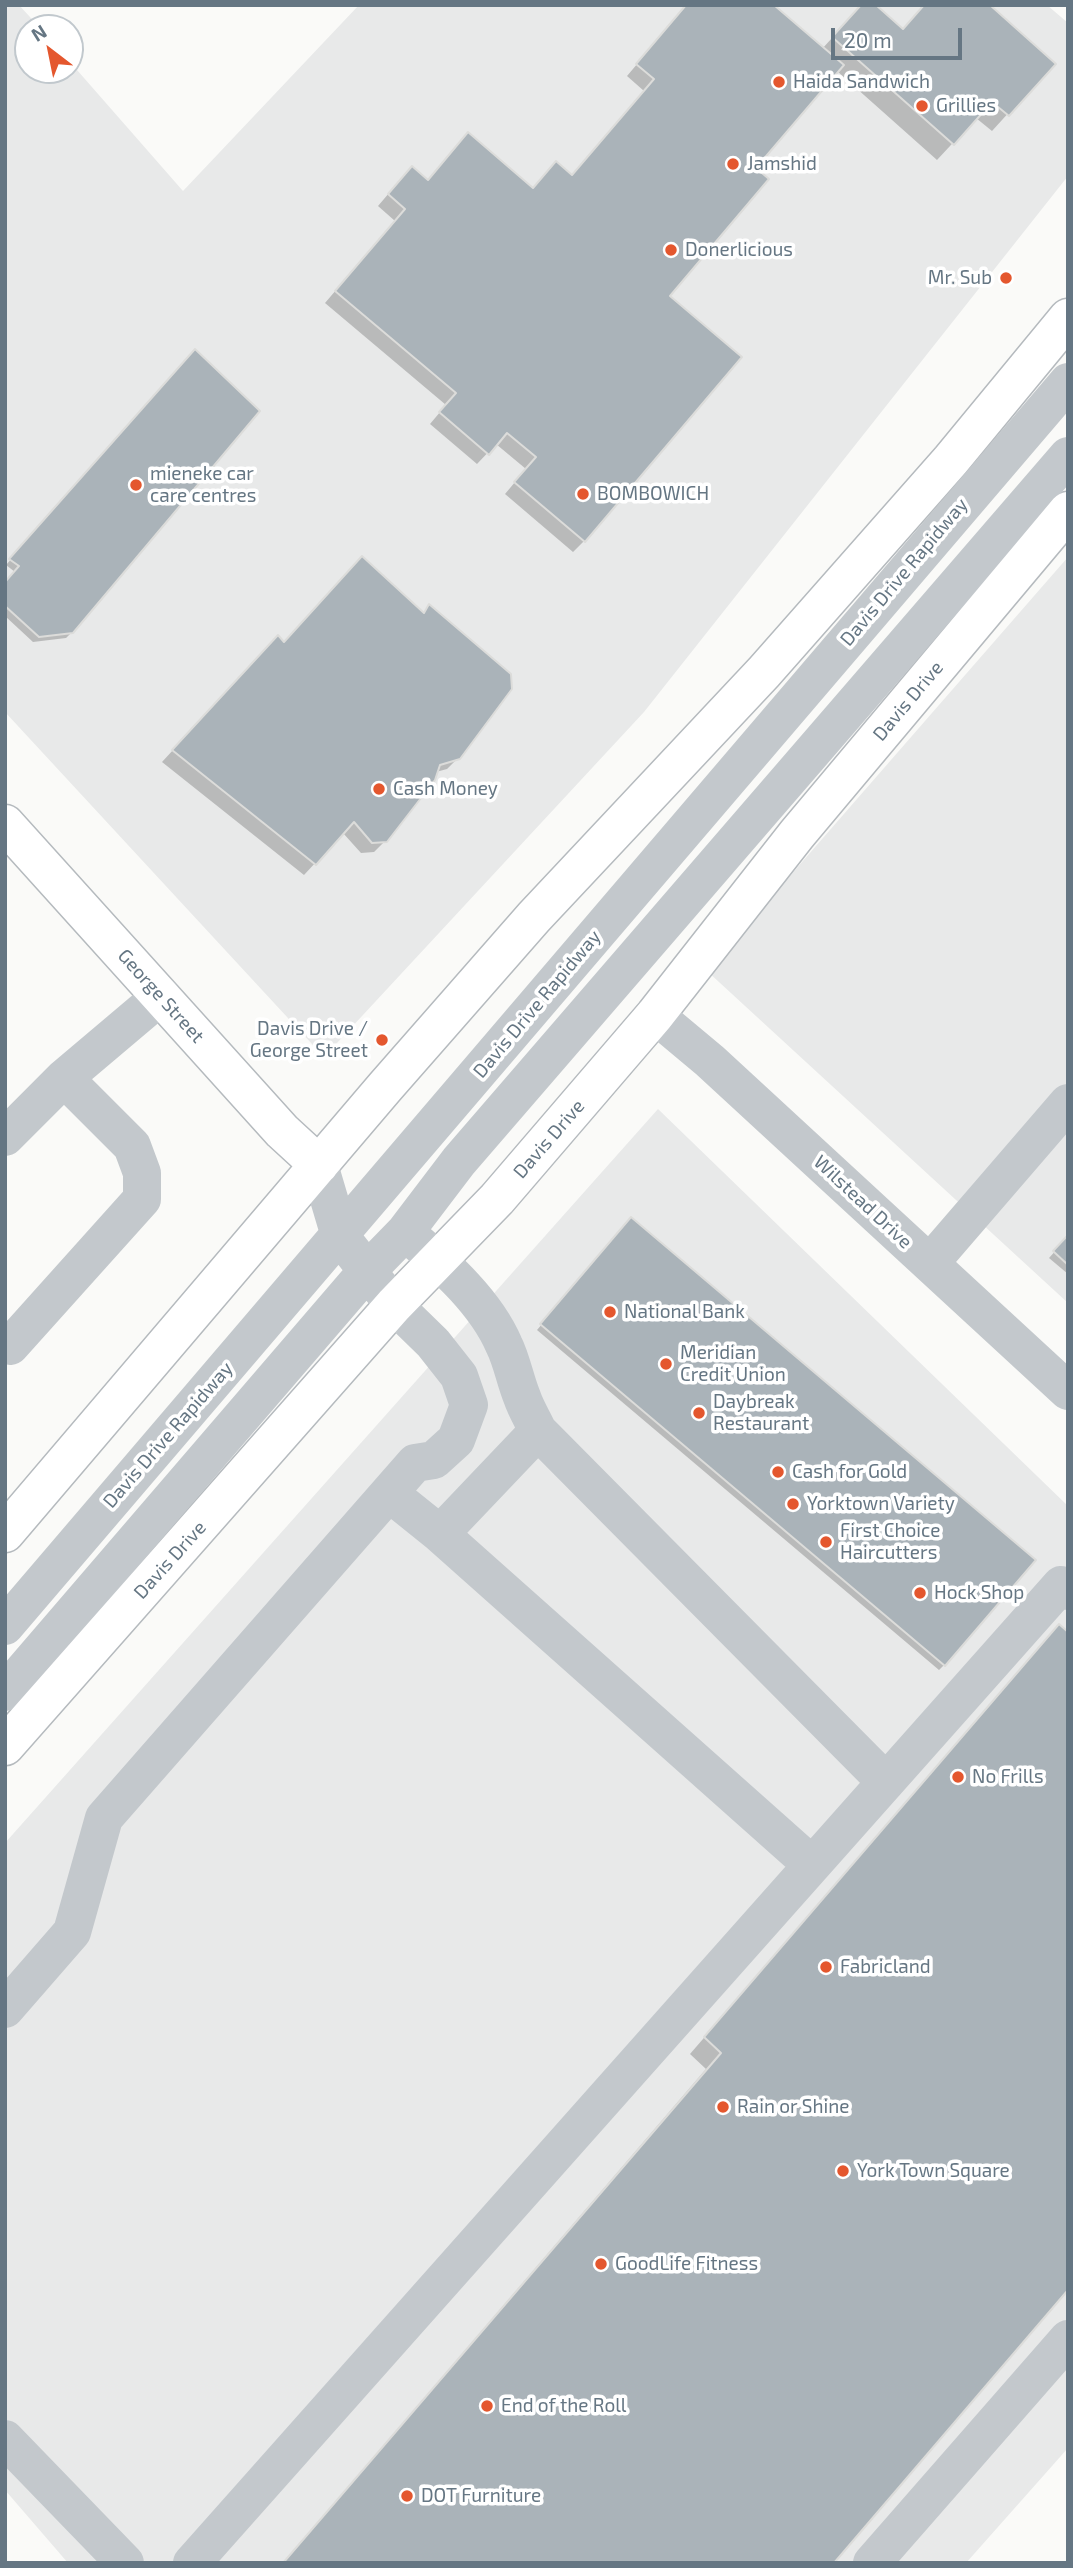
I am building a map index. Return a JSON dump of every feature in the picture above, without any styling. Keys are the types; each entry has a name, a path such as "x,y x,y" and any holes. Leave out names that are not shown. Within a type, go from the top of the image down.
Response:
{"main road":[{"path":"5,1533 534,917 764,672 951,460 1068,318"},
{"name":"Davis Drive","path":"5,1746 394,1305 497,1199 655,1015 797,834 1068,511"},
{"name":"George Street","path":"5,824 282,1130 319,1165"}],"street":[{"name":"Davis Drive Rapidway","path":"5,1626 1068,382"},
{"path":"5,1692 367,1271 405,1232 459,1161 1068,456"},
{"path":"5,1137 64,1078 161,996"},
{"name":"Wilstead Drive","path":"655,1015 710,1061 1068,1391"},
{"path":"7,1346 142,1199 142,1173 132,1146 64,1078"},
{"path":"929,1263 1068,1103"},
{"path":"319,1165 369,1200 437,1259 474,1300 504,1344 522,1398 538,1431 886,1782"},
{"path":"5,2009 72,1932 104,1818 415,1463 434,1460 456,1440 469,1405 459,1376 433,1342 394,1305 340,1236 319,1165"},
{"path":"440,1534 538,1431"},
{"path":"389,1493 440,1534 812,1865"},
{"path":"192,2563 1061,1585 1068,1591"},
{"path":"872,2563 1068,2339"},
{"path":"5,2439 125,2563"}],"shaded area":[{"path":"5,5 19,5 27,14 14,14 14,84 84,84 84,78 183,191 359,5 1047,5 1068,23 1068,176 644,712 324,1057 5,712"},
{"path":"1068,557 1068,1303 707,971"},
{"name":"York Town Square","path":"658,1109 1068,1506 1068,2448 966,2563 68,2563 5,2490 5,1843"}],"building":[{"path":"686,5 774,5 844,65 756,168 769,179 670,296 742,357 585,542 514,482 536,457 507,433 489,455 439,412 456,393 335,291 405,209 388,194 412,166 428,180 468,132 533,188 556,161 572,175 654,79 636,64"},
{"path":"861,5 876,5 903,29 924,5 990,5 1056,64 1009,116 992,102 954,145 832,37"},
{"name":"mieneke car care centres","path":"195,349 260,411 73,633 39,637 5,606 5,582 19,566 9,559"},
{"path":"362,556 424,613 429,604 511,674 512,689 460,759 440,765 435,780 387,842 372,843 354,822 316,865 172,750 278,635 284,642"},
{"path":"631,1217 1036,1560 945,1666 540,1324"},
{"path":"1068,1235 1068,1265 1053,1251"},
{"name":"York Town Square","path":"1059,1624 1068,1632 1068,2290 834,2563 283,2563 721,2053 704,2037"}],"place":[{"name":"Haida Sandwich","path":"779,82"},
{"name":"Grillies","path":"922,106"},
{"name":"Jamshid","path":"733,164"},
{"name":"Donerlicious","path":"671,250"},
{"name":"Mr. Sub","path":"1006,278"},
{"name":"mieneke car care centres","path":"136,485"},
{"name":"BOMBOWICH","path":"583,494"},
{"name":"Cash Money","path":"379,789"},
{"name":"Davis Drive / George Street","path":"382,1040"},
{"name":"National Bank","path":"610,1312"},
{"name":"Meridian Credit Union","path":"666,1364"},
{"name":"Daybreak Restaurant","path":"699,1413"},
{"name":"Cash for Gold","path":"778,1472"},
{"name":"Yorktown Variety","path":"793,1504"},
{"name":"First Choice Haircutters","path":"826,1542"},
{"name":"Hock Shop","path":"920,1593"},
{"name":"No Frills","path":"958,1777"},
{"name":"Fabricland","path":"826,1967"},
{"name":"Rain or Shine","path":"723,2107"},
{"name":"York Town Square","path":"843,2171"},
{"name":"GoodLife Fitness","path":"601,2264"},
{"name":"End of the Roll","path":"487,2406"},
{"name":"DOT Furniture","path":"407,2496"}]}
